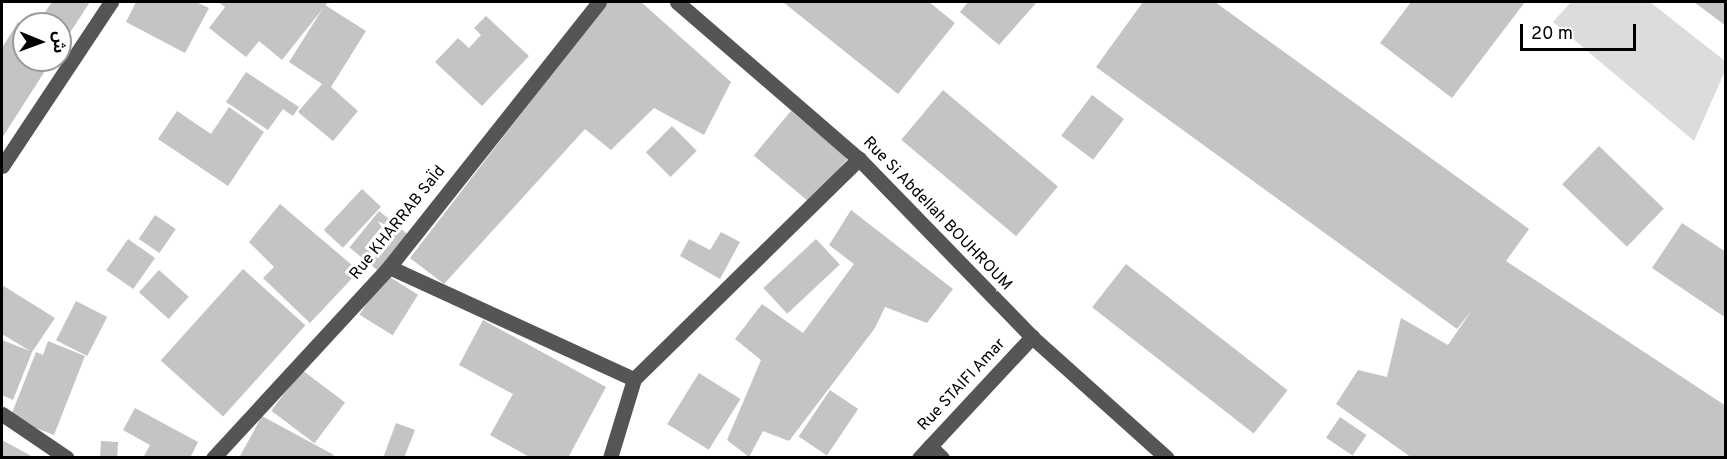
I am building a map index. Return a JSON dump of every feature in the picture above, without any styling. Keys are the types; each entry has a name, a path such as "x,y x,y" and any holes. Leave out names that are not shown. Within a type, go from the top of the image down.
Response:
{"street":[{"path":"2,166 111,2"},
{"name":"Rue KHARRAB SaÏd","path":"213,458 388,267 599,2"},
{"name":"Rue Si Abdellah BOUHROUM","path":"677,2 859,159 1032,337 1167,458"},
{"path":"610,458 634,379 859,159"},
{"path":"388,267 634,379"},
{"name":"Rue STAIFI Amar","path":"924,452 1032,337"},
{"path":"2,414 67,458"},
{"path":"924,452 942,458"}],"shaded area":[{"path":"1571,2 1650,2 1725,61 1725,71 1694,141 1553,22"}],"building":[{"path":"52,2 90,2 72,30 72,12 45,12"},
{"path":"136,2 196,2 209,8 185,53 126,22"},
{"path":"218,2 328,2 282,60 259,41 246,57 209,28 225,7"},
{"path":"607,2 641,2 731,82 704,135 654,108 611,150 585,129 444,284 410,258"},
{"path":"783,2 929,2 955,23 898,94"},
{"path":"968,2 1037,2 999,45 960,12"},
{"path":"1143,2 1215,2 1529,229 1506,261 1726,406 1726,458 1412,458 1336,404 1358,370 1387,377 1401,318 1448,345 1472,310 1457,329 1096,67"},
{"path":"1411,2 1525,2 1452,98 1380,43"},
{"path":"1694,2 1726,2 1726,26"},
{"path":"325,5 366,31 331,87 358,111 333,141 298,112 322,84 289,62"},
{"path":"486,16 529,56 482,106 435,62 458,38 469,48 481,35 474,28"},
{"path":"12,32 12,72 44,72 2,138 2,48"},
{"path":"246,72 299,107 293,116 283,109 268,130 226,102"},
{"path":"943,90 1058,186 1016,236 901,140"},
{"path":"1092,95 1124,119 1093,160 1061,136"},
{"path":"229,107 264,132 228,186 158,139 177,111 211,134"},
{"path":"791,111 848,159 810,203 754,155"},
{"path":"672,126 697,151 671,177 646,152"},
{"path":"1599,146 1664,209 1627,247 1562,184"},
{"path":"362,189 381,207 343,248 324,230"},
{"path":"280,204 359,271 310,323 263,278 274,267 249,242"},
{"path":"851,210 953,289 927,323 885,307 875,328 789,441 763,431 749,457 727,440 761,360 735,339 762,304 803,333 854,264 829,245"},
{"path":"379,211 410,236 381,273 349,248"},
{"path":"155,215 176,229 160,253 139,239"},
{"path":"1682,223 1726,252 1726,318 1652,268"},
{"path":"721,232 740,242 720,279 680,256 689,239 710,250"},
{"path":"128,239 155,258 133,289 106,270"},
{"path":"816,239 840,265 787,314 763,288"},
{"path":"1126,264 1288,390 1254,434 1092,307"},
{"path":"243,269 305,325 223,417 161,360"},
{"path":"159,270 189,297 169,319 139,292"},
{"path":"385,274 418,295 393,335 360,315"},
{"path":"2,285 55,318 32,352 13,400 2,395 2,340 30,351 2,334"},
{"path":"76,301 107,317 87,356 56,340"},
{"path":"483,320 606,387 568,458 531,458 490,435 513,394 459,365"},
{"path":"48,341 85,356 54,435 10,418 36,352 43,355"},
{"path":"302,370 345,402 314,443 271,411"},
{"path":"699,373 741,399 709,450 667,424"},
{"path":"830,390 858,409 827,455 799,436"},
{"path":"135,408 198,442 190,458 143,458 150,445 123,430"},
{"path":"262,416 334,455 332,458 239,458"},
{"path":"1340,417 1367,435 1353,456 1326,438"},
{"path":"396,423 415,430 404,458 383,458"},
{"path":"2,440 35,458 2,458"},
{"path":"101,441 118,442 117,458 100,458"}]}
